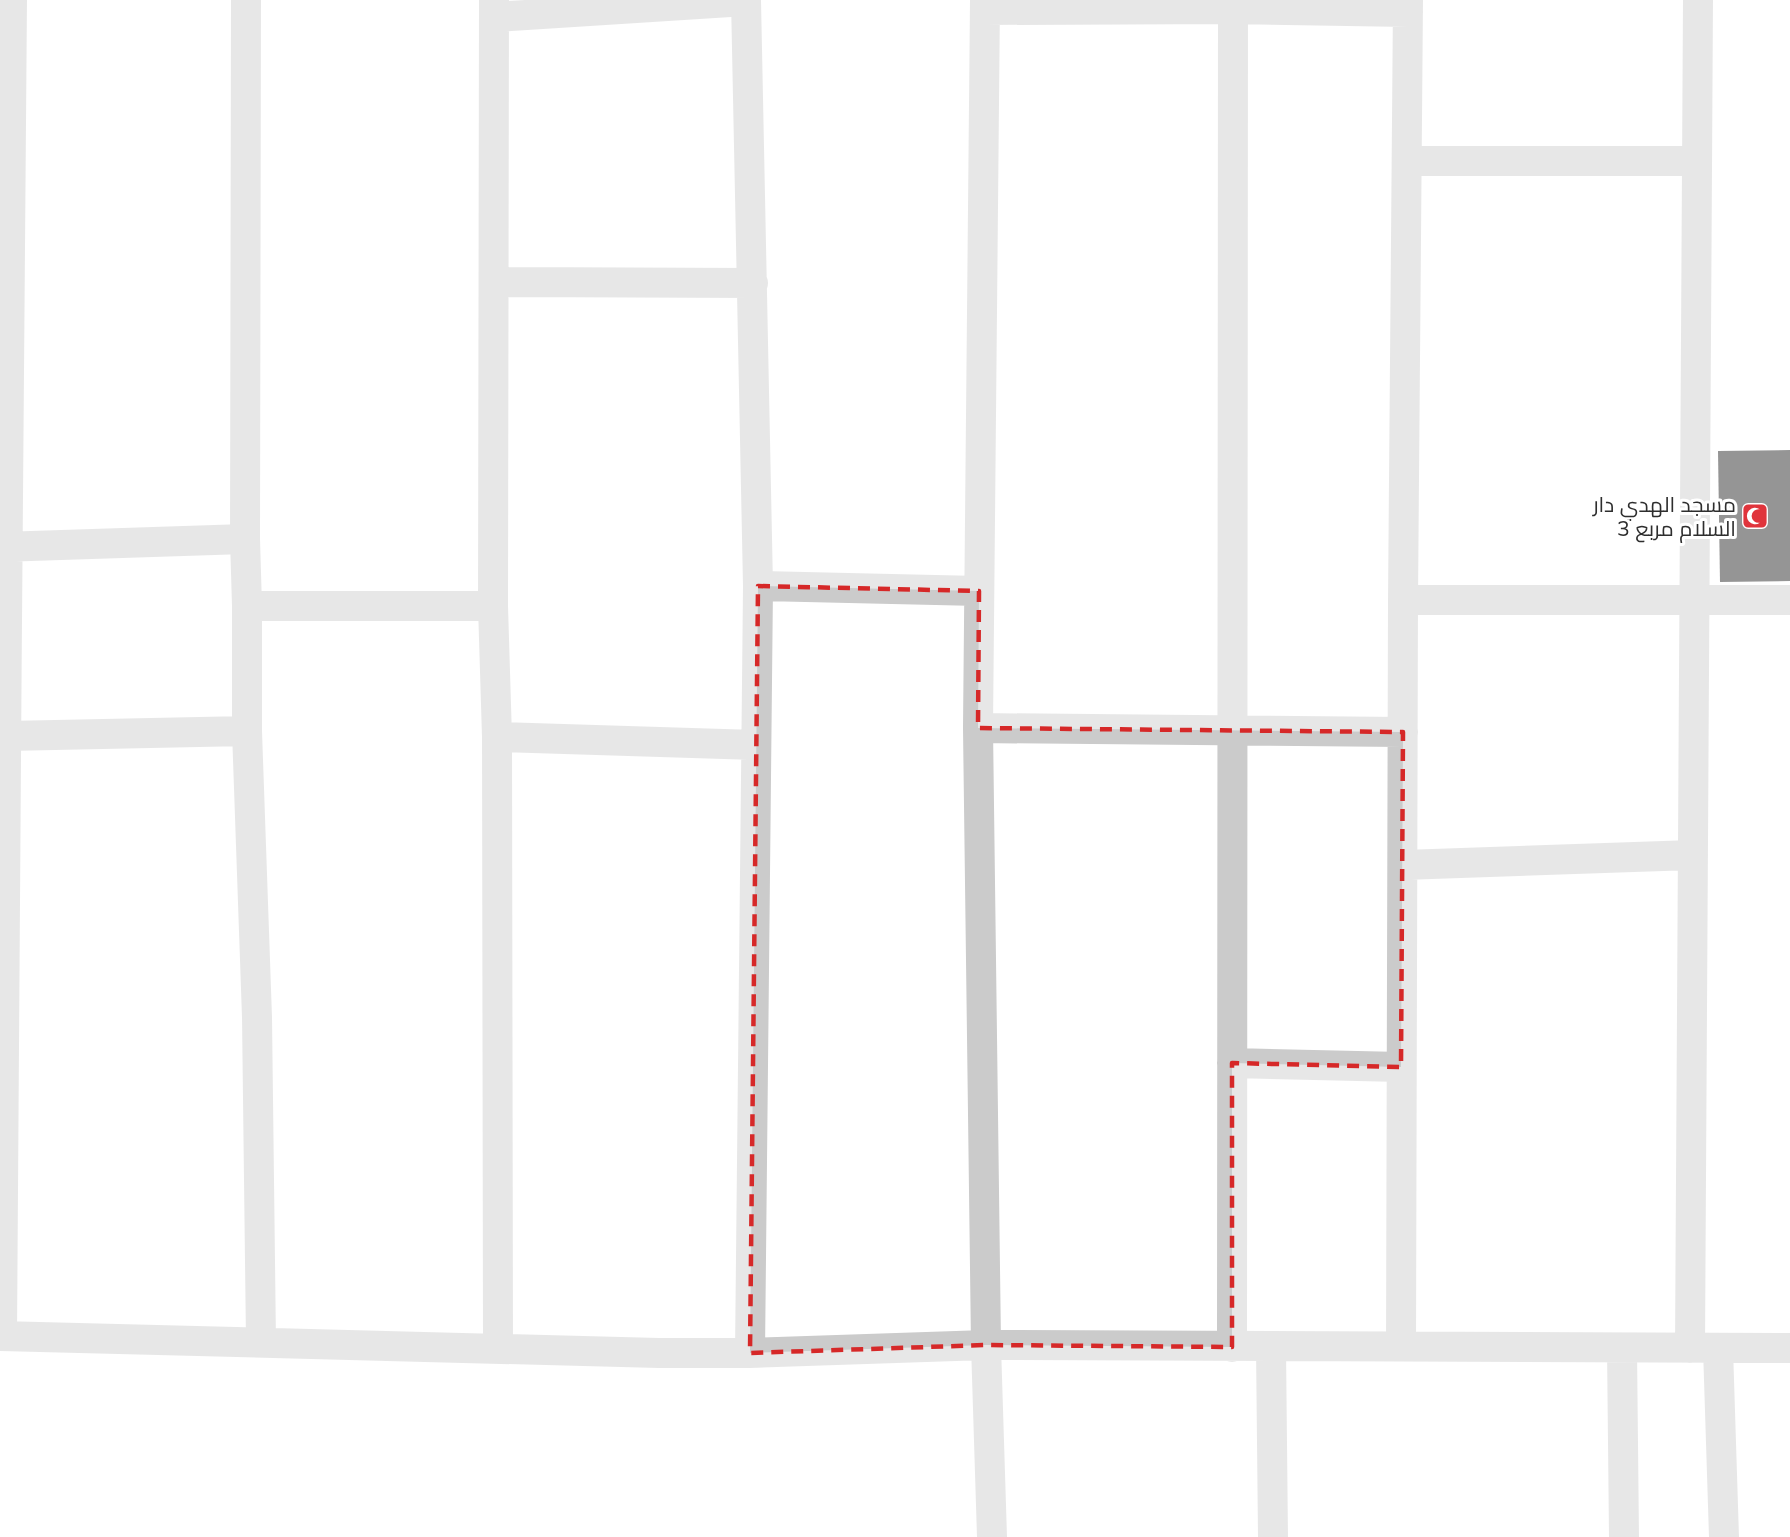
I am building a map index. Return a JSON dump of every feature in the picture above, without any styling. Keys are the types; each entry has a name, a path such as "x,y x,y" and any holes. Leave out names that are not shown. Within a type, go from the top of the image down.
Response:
{"street":[{"path":"12,0 5,286 4,547 7,736 1,1336 750,1353 986,1345 1790,1348"},
{"path":"246,0 244,539 248,606 247,731 257,1017 261,1342"},
{"path":"1698,0 1693,855 1704,1348 1724,1537"},
{"path":"498,1348 497,737 493,606 494,8 746,1 758,586 750,1353"},
{"path":"1232,1347 1233,4"},
{"path":"992,1537 986,1345 978,728 985,5 1408,6 1403,600 1401,1346"},
{"path":"1408,160 1697,161"},
{"path":"495,282 753,283"},
{"path":"4,547 244,539"},
{"path":"758,586 979,591"},
{"path":"1403,600 1790,600"},
{"path":"248,606 493,606"},
{"path":"978,728 1403,732"},
{"path":"7,736 247,731"},
{"path":"497,737 756,745"},
{"path":"1403,865 1693,855"},
{"path":"1232,1063 1401,1067"},
{"path":"1271,1347 1274,1537"},
{"path":"1622,1348 1624,1537"}],"highlighted area":[{"path":"758,586 979,591 978,728 1403,732 1401,1067 1232,1063 1232,1347 986,1345 750,1353"}],"building":[{"name":"مسجد الهدي دار السلام مربع 3","path":"1790,450 1790,581 1720,582 1718,451"}],"place":[{"name":"مسجد الهدي دار السلام مربع 3","path":"1755,516"}]}
